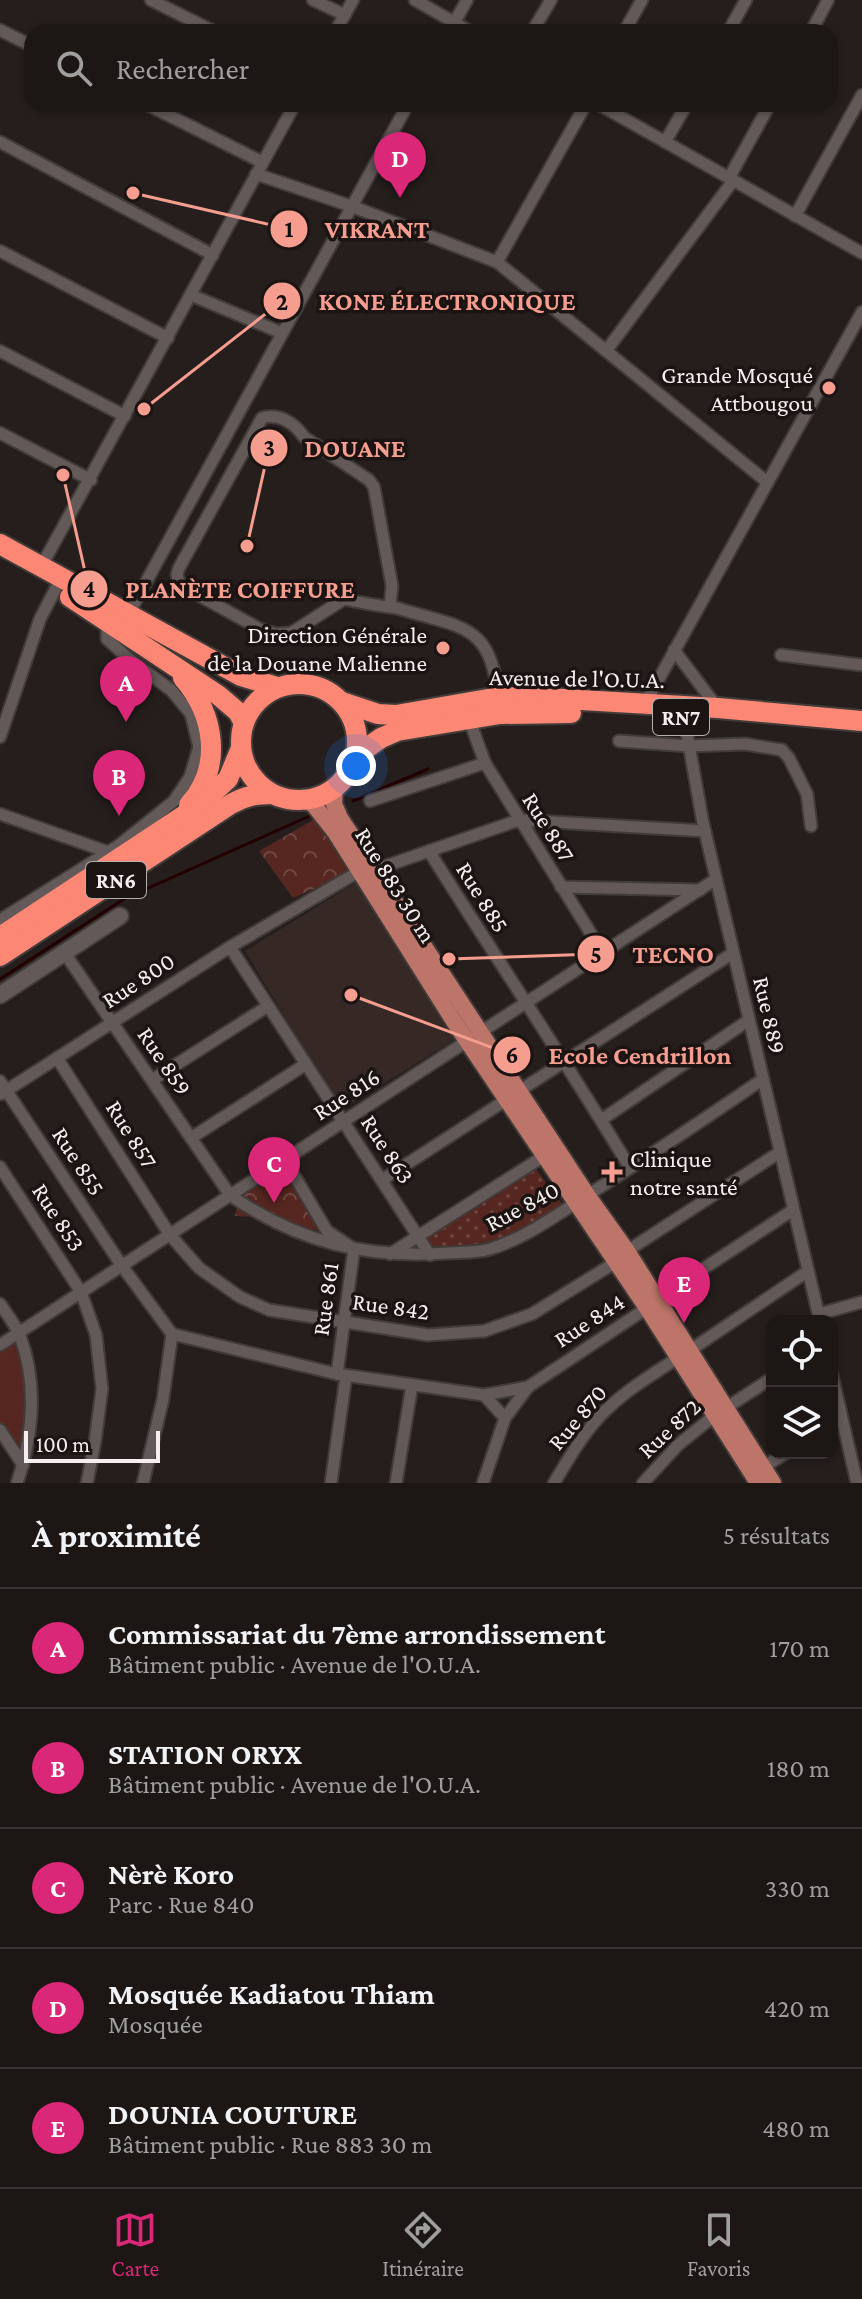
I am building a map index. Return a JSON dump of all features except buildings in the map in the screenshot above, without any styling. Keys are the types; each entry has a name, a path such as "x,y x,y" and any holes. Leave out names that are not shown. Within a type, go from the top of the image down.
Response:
{"highway":[{"path":"0,544 241,676 277,687"},
{"path":"0,556 56,588 218,695 238,712 244,723"},
{"path":"160,656 196,693 209,722 210,760 204,782 196,797 170,826"},
{"path":"305,683 319,686 342,702 356,729 357,745 347,775 335,788 303,800 287,799 272,794 254,779 241,748 244,723 257,702 277,687 305,683"},
{"name":"Avenue de l'O.U.A.","path":"342,702 378,714 396,715 499,706 547,698 718,708 862,721"},
{"name":"Avenue de l'O.U.A.","path":"354,760 381,738 397,731 469,719 499,706 546,712 684,717 862,734"},
{"name":"RN6","path":"0,937 111,855 170,826 218,790 235,768 241,748"},
{"name":"RN6","path":"0,956 231,804 245,796 272,794"}],"main road":[{"path":"335,788 334,804 366,871 622,1257 760,1475 773,1483"},
{"name":"Rue 883 30 m","path":"303,800 313,804 324,816 366,871"},
{"path":"513,1096 544,1156 581,1199"}],"street":[{"path":"151,0 199,24"},
{"path":"313,0 345,15"},
{"path":"340,24 353,0"},
{"path":"415,0 448,24"},
{"path":"454,24 467,0"},
{"path":"537,24 551,0"},
{"path":"628,24 642,0"},
{"path":"732,24 746,0"},
{"path":"815,24 828,0"},
{"path":"0,30 24,42"},
{"path":"795,216 862,95"},
{"path":"162,112 262,162"},
{"path":"41,567 290,112"},
{"path":"128,615 404,112"},
{"path":"497,262 581,112"},
{"path":"612,112 862,253"},
{"path":"665,142 682,112"},
{"path":"606,351 731,179 766,112"},
{"path":"0,142 213,255"},
{"path":"256,174 351,206 497,262 767,482"},
{"path":"0,251 168,338"},
{"path":"191,295 282,333"},
{"path":"645,704 862,312"},
{"path":"0,351 125,416"},
{"path":"390,607 392,586 374,487 369,480 281,418 272,415 262,418 179,568 178,581 260,629 276,634 291,633 344,599 390,607 461,627 475,635 487,648 493,664 499,706"},
{"path":"0,433 91,480"},
{"path":"0,737 40,619 56,588"},
{"path":"0,920 111,855 174,801 190,777 199,747 191,714 182,702 107,639 107,621"},
{"path":"674,650 718,708"},
{"path":"781,655 862,665"},
{"name":"Rue 889","path":"684,717 705,831 819,1315"},
{"name":"Rue 887","path":"469,719 485,763 603,953"},
{"path":"619,741 689,746 745,744 782,750 807,794 811,826"},
{"path":"370,801 485,763"},
{"path":"0,814 111,855"},
{"path":"366,871 519,820 705,831"},
{"name":"Rue 885","path":"429,851 630,1168"},
{"name":"Rue 800","path":"2,1089 57,1058 230,947 366,871"},
{"name":"Rue 816","path":"0,1345 716,879"},
{"path":"561,887 701,890"},
{"path":"0,995 120,916"},
{"name":"Rue 863","path":"230,947 430,1255"},
{"name":"Rue 859","path":"64,952 230,1195"},
{"path":"382,1180 733,953"},
{"path":"152,1080 268,1006"},
{"path":"601,1120 749,1020"},
{"name":"Rue 857","path":"57,1058 170,1235"},
{"path":"191,1138 306,1064"},
{"name":"Rue 840","path":"230,1195 256,1213 314,1240 354,1249 430,1255 493,1249 518,1238 581,1199 763,1079"},
{"name":"Rue 855","path":"2,1089 172,1334"},
{"name":"Rue 842","path":"170,1235 199,1268 240,1297 269,1310 428,1335 484,1331 532,1314 780,1152"},
{"path":"389,1254 544,1156"},
{"name":"Rue 861","path":"285,1160 327,1231 354,1249 343,1321 331,1483"},
{"name":"Rue 853","path":"0,1167 81,1292 96,1335 102,1389 87,1483"},
{"name":"Rue 844","path":"528,1387 793,1210"},
{"name":"Rue 870","path":"554,1483 585,1435 605,1411 635,1385 808,1271"},
{"path":"828,1315 862,1302"},
{"path":"0,1304 19,1333 32,1380 31,1432 18,1483"},
{"path":"143,1483 163,1399 172,1334 341,1375 484,1395 528,1387"},
{"name":"Rue 872","path":"643,1483 678,1445 720,1411 766,1382"},
{"path":"396,1483 412,1385"},
{"path":"483,1483 505,1418 528,1387"},
{"path":"484,1395 505,1418"},
{"path":"838,1425 857,1483"},
{"path":"0,1430 23,1465"},
{"path":"760,1475 779,1459"},
{"path":"655,1471 663,1483"}],"shaded area":[{"path":"360,880 456,1039 341,1110 245,951"}],"green space":[{"path":"320,816 352,872 293,898 259,851"},
{"path":"287,1164 327,1231 307,1229 281,1218 235,1216 240,1190"},
{"path":"535,1168 563,1205 496,1243 431,1252 425,1236"},
{"path":"16,1333 30,1380 19,1472 0,1436 0,1344"}],"waterway":[{"path":"353,801 428,769"},
{"path":"0,979 124,899 314,814"}],"place":[{"name":"VIKRANT","path":"133,193"},
{"name":"Mosquée Kadiatou Thiam","path":"400,198"},
{"name":"Grande Mosqué Attbougou","path":"829,388"},
{"name":"KONE ÉLECTRONIQUE","path":"144,409"},
{"name":"PLANÈTE COIFFURE","path":"63,475"},
{"name":"DOUANE","path":"247,546"},
{"name":"Direction Générale de la Douane Malienne","path":"443,648"},
{"name":"Commissariat du 7ème arrondissement","path":"126,722"},
{"name":"STATION ORYX","path":"119,816"},
{"name":"TECNO","path":"449,959"},
{"name":"Ecole Cendrillon","path":"351,995"},
{"name":"Clinique notre santé","path":"612,1172"},
{"name":"Nèrè Koro","path":"274,1203"},
{"name":"DOUNIA COUTURE","path":"684,1323"}]}
